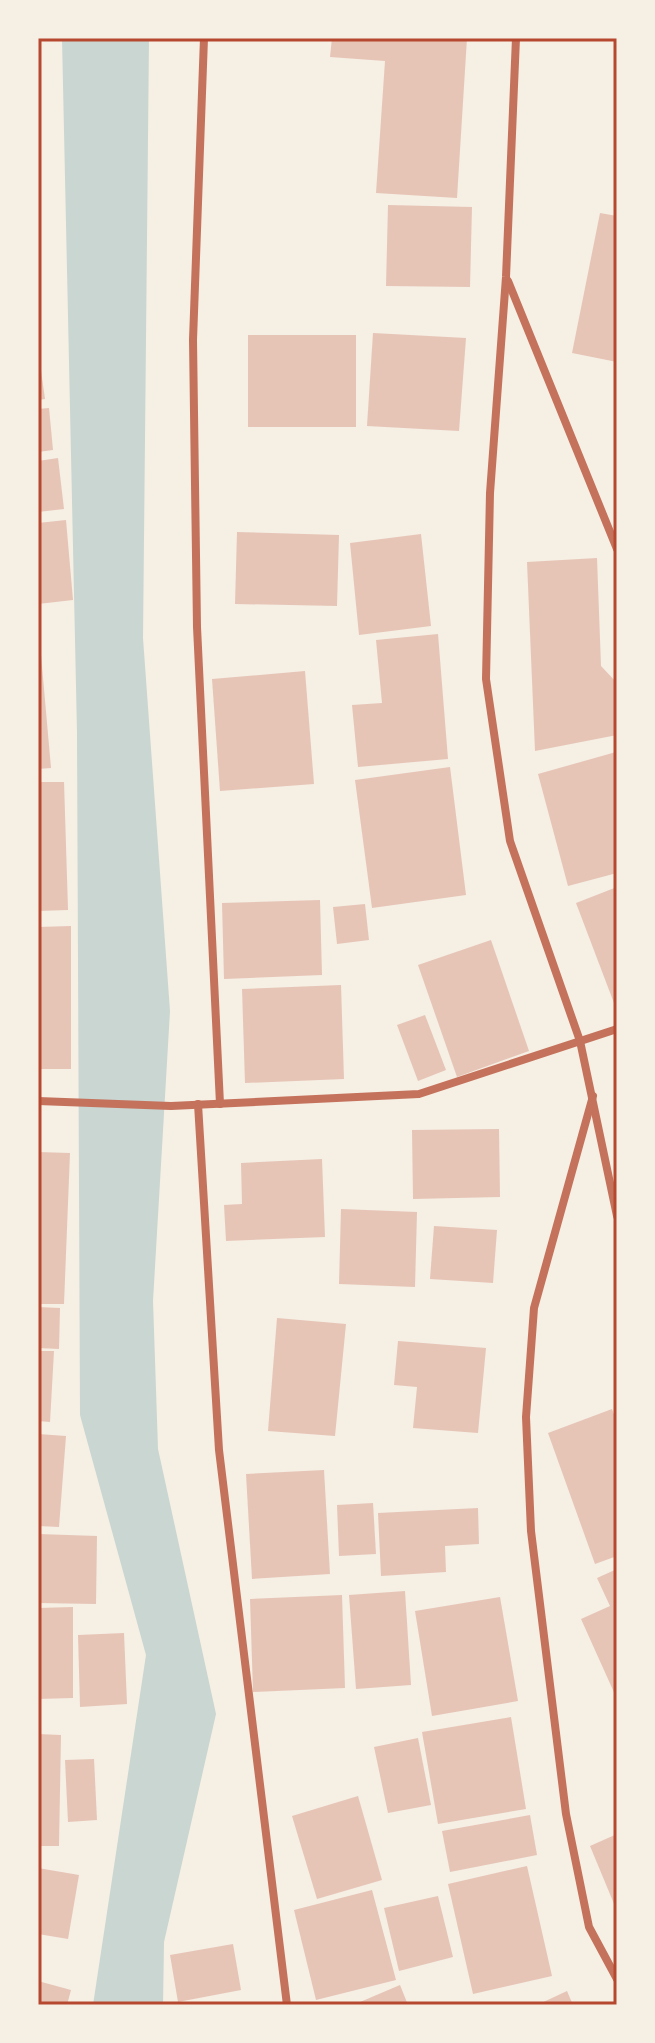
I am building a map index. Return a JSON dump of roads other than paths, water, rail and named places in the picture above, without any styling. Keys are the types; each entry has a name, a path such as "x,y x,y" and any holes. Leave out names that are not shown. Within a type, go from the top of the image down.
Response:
{"street":[{"path":"204,38 193,340 196,595 220,1104"},
{"path":"516,38 506,277 490,493 486,679 510,841 580,1041 594,1093 617,1216"},
{"path":"506,277 617,549"},
{"path":"38,1101 171,1106 419,1094 617,1030"},
{"path":"594,1093 534,1308 526,1417 531,1531 566,1814 589,1927 617,1979"},
{"path":"198,1104 219,1450 285,2004"}]}
